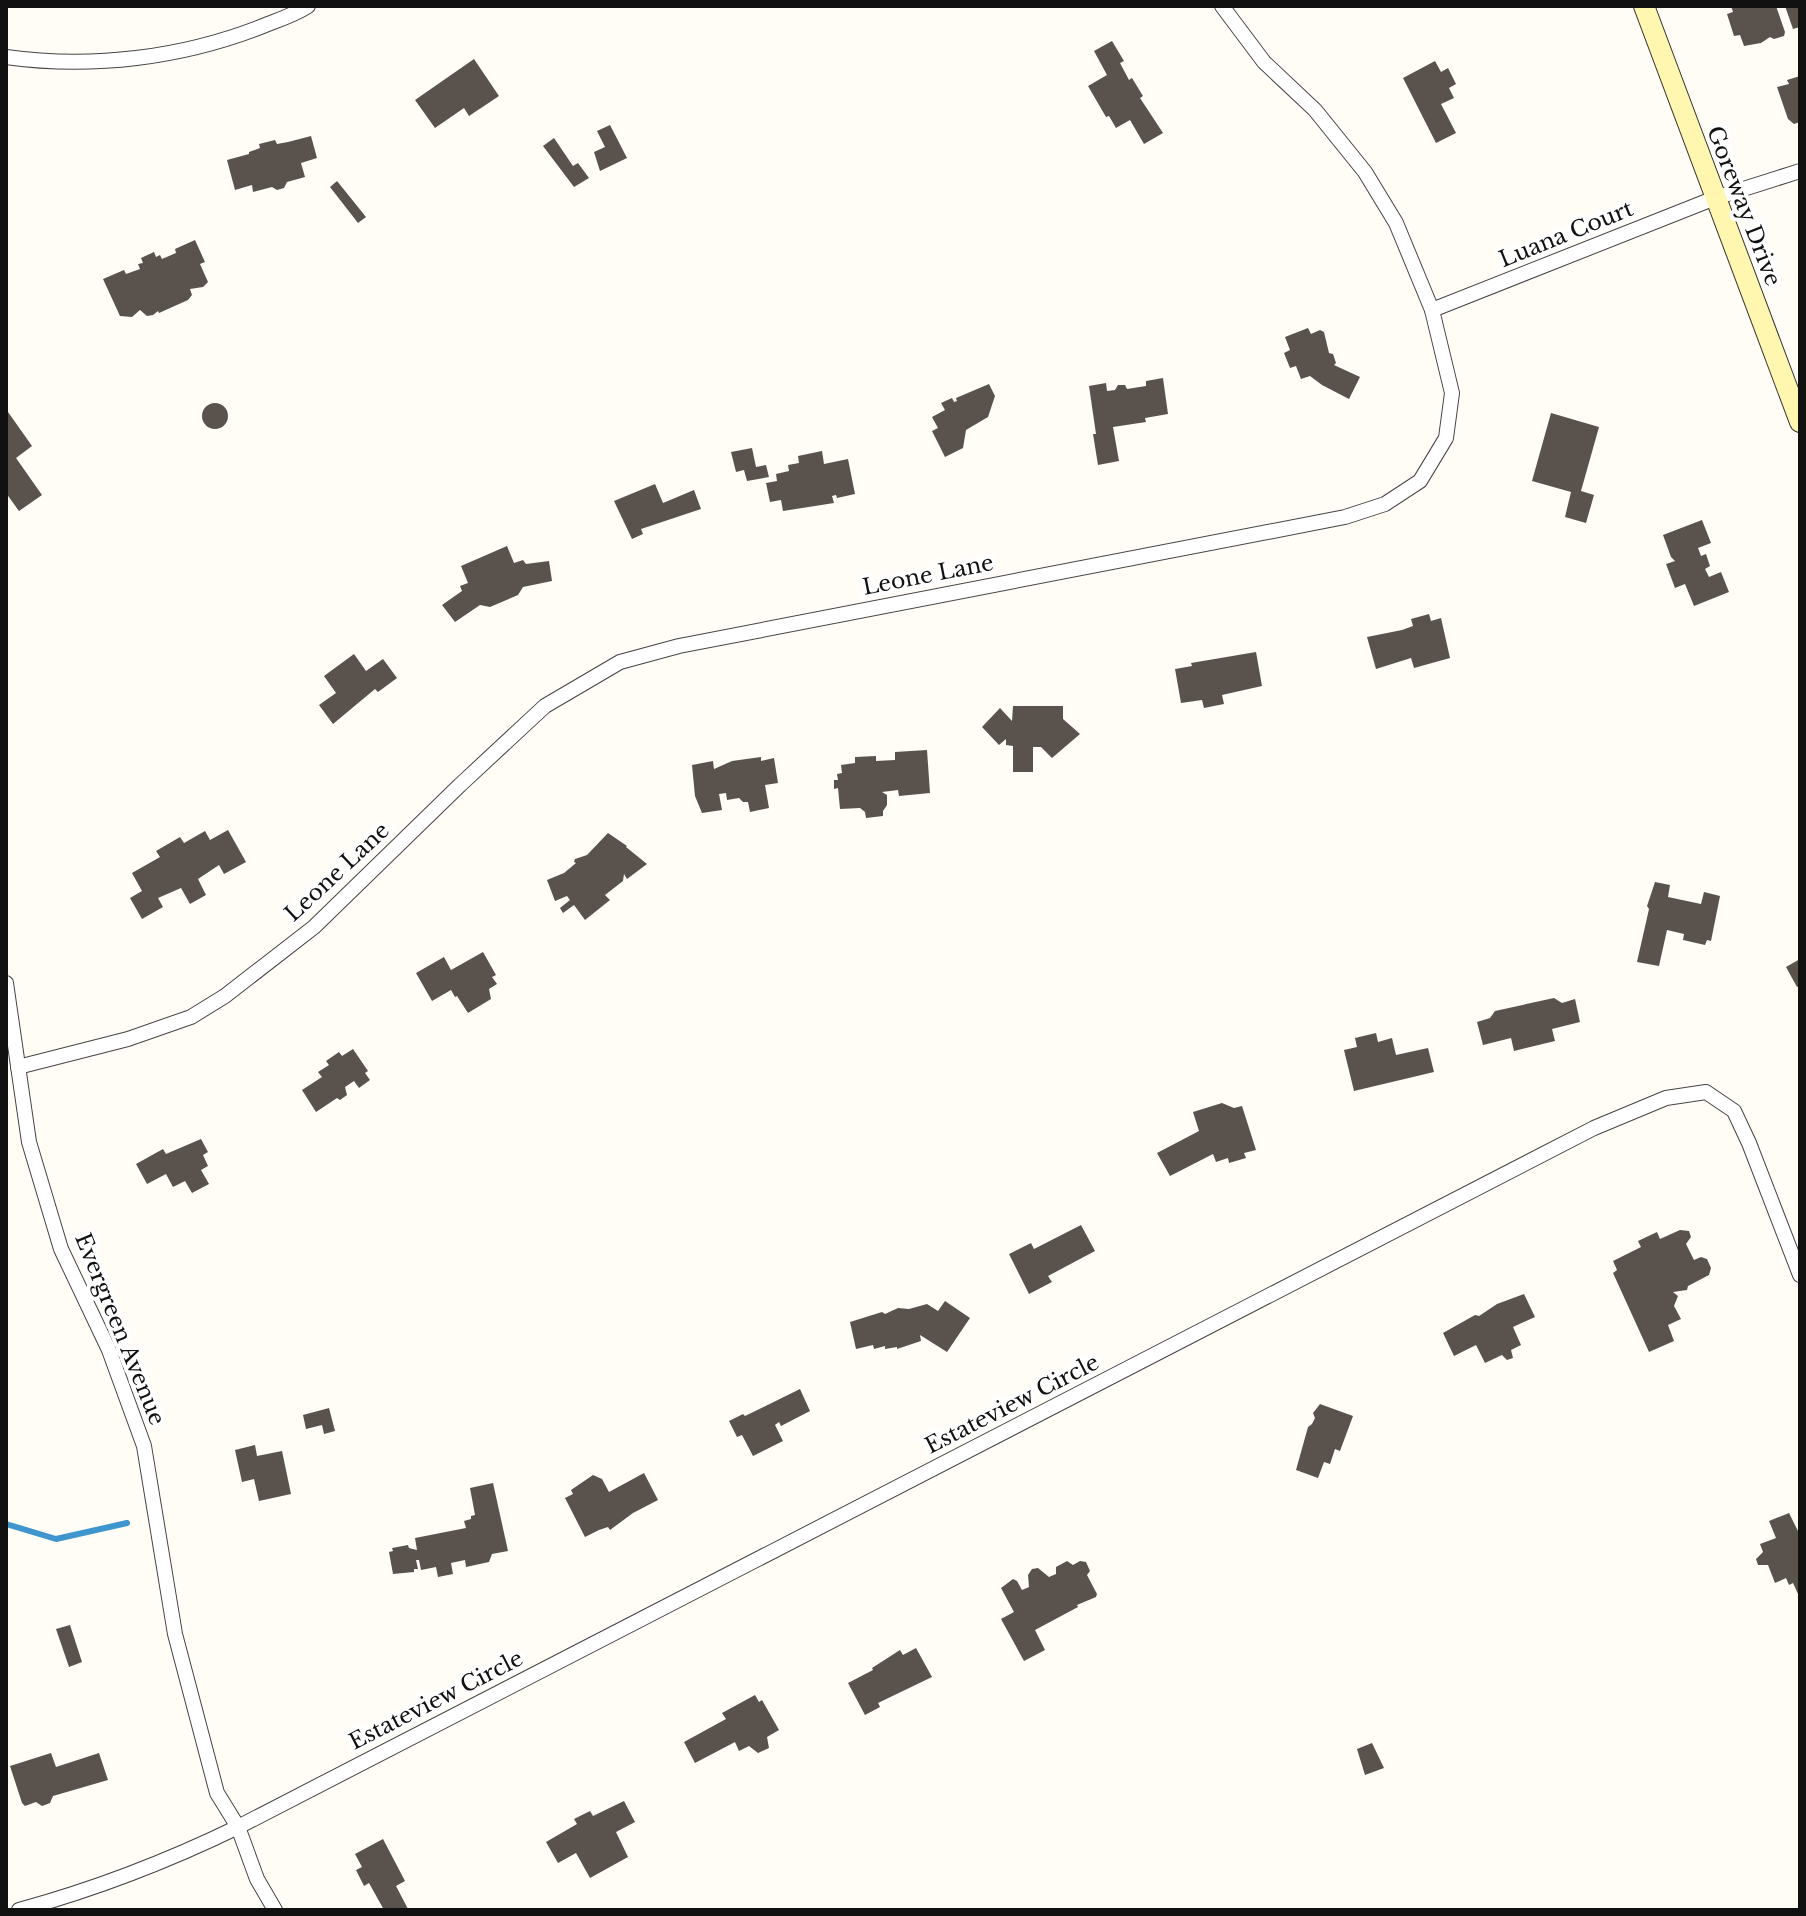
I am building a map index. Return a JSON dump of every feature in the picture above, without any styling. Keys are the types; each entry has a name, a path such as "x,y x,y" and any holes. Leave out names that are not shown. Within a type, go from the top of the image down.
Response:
{"street":[{"path":"6,57 85,63 142,59 234,37 308,6"},
{"name":"Leone Lane","path":"18,1067 128,1039 191,1017 225,996 314,927 545,706 620,662 679,646 1345,517 1385,504 1420,481 1446,438 1452,393 1432,310 1396,223 1365,172 1315,110 1264,62 1222,6"},
{"name":"Goreway Drive","path":"1644,6 1800,422"},
{"name":"Luana Court","path":"1432,310 1715,198 1800,171"},
{"name":"Evergreen Avenue","path":"6,983 29,1142 61,1249 109,1350 144,1446 175,1634 217,1793 238,1827"},
{"name":"Estateview Circle","path":"19,1910 171,1860 238,1827 1594,1128 1666,1098 1706,1092 1734,1111 1800,1275"},
{"path":"238,1827 257,1879 275,1910"}],"building":[{"path":"1731,6 1776,6 1784,36 1770,37 1761,43 1744,46 1740,35 1734,36 1727,14 1733,12"},
{"path":"1785,6 1800,6 1800,27 1793,29"},
{"path":"1112,41 1124,61 1120,63 1129,80 1132,78 1143,96 1140,98 1163,133 1144,144 1130,120 1116,128 1088,86 1107,75 1094,51"},
{"path":"474,59 499,96 469,116 464,108 435,128 415,100"},
{"path":"1435,61 1441,72 1448,68 1456,84 1449,88 1454,98 1441,104 1456,133 1436,143 1403,78"},
{"path":"1800,76 1800,122 1794,124 1788,119 1777,87 1789,84 1787,80"},
{"path":"610,125 627,158 600,171 594,152 605,147 597,131"},
{"path":"311,136 317,158 301,163 305,177 287,182 284,188 277,190 272,187 253,192 252,185 235,190 227,160 249,154 260,148 259,144 275,140 277,144"},
{"path":"554,138 573,166 578,163 589,178 574,187 543,146"},
{"path":"337,181 366,217 358,223 330,187"},
{"path":"195,240 205,262 200,264 208,282 203,287 190,289 192,295 188,300 159,313 147,316 140,310 132,317 120,316 103,279 124,270 126,274 140,269 138,264 143,263 141,258 154,252 156,257 160,255 162,259"},
{"path":"1308,328 1311,334 1320,330 1324,332 1329,353 1333,354 1336,363 1334,365 1360,377 1349,399 1310,376 1301,379 1296,366 1290,368 1284,353 1290,350 1285,337"},
{"path":"1163,378 1168,414 1145,418 1146,422 1113,427 1119,461 1098,465 1089,386 1106,383 1107,391 1115,390 1118,385 1125,385 1127,389 1146,386 1146,381"},
{"path":"989,384 995,396 988,417 966,430 963,448 945,457 932,431 938,428 932,417 945,410 941,403 952,398 954,402 957,401 956,398"},
{"path":"215,403 224,407 228,416 224,425 215,429 206,425 202,416 206,407"},
{"path":"8,412 32,446 16,458 42,495 19,511 6,493"},
{"path":"1551,413 1599,427 1581,491 1594,495 1586,523 1565,517 1571,492 1532,481"},
{"path":"752,448 756,467 766,465 769,477 747,481 744,470 736,472 731,452"},
{"path":"822,451 824,464 848,459 855,494 837,498 836,495 832,496 834,503 783,511 781,500 770,502 766,483 777,481 776,474 789,471 788,465 799,463 798,456"},
{"path":"655,484 663,503 694,490 701,509 641,529 643,534 632,539 614,501"},
{"path":"1702,520 1711,543 1698,548 1701,556 1706,554 1710,566 1705,569 1709,577 1721,572 1729,592 1694,606 1685,584 1675,588 1666,564 1675,561 1663,535"},
{"path":"507,546 514,563 523,560 526,564 549,561 552,581 523,587 518,595 490,607 480,605 455,622 442,605 462,591 460,586 468,583 461,566"},
{"path":"1429,614 1431,621 1441,618 1450,658 1414,668 1411,658 1376,669 1367,637 1413,626 1411,619"},
{"path":"1256,652 1262,686 1222,695 1224,704 1204,708 1202,700 1181,703 1175,669 1192,666 1191,663"},
{"path":"354,654 366,671 383,659 397,678 378,692 375,689 333,724 319,705 336,693 324,676"},
{"path":"1013,706 1063,706 1063,719 1080,734 1052,758 1041,747 1033,747 1033,772 1013,772 1013,746 1006,745 1006,739 999,745 982,727 1000,708 1012,721"},
{"path":"927,750 930,793 899,796 898,790 882,792 887,795 883,816 866,818 860,808 840,809 834,780 838,780 837,774 842,773 841,765 855,763 855,757 876,756 876,761 895,760 895,752"},
{"path":"761,757 761,761 774,758 778,783 765,785 769,808 750,812 748,802 739,798 727,800 726,793 719,794 722,810 702,813 695,796 692,765 713,761 714,769 732,761"},
{"path":"228,830 246,862 224,874 219,865 198,879 206,895 190,904 181,888 158,898 163,907 142,919 130,898 142,891 132,873 160,857 156,851 180,837 184,843 205,831 210,840"},
{"path":"608,833 647,864 627,879 624,874 623,881 605,895 610,900 585,920 574,905 563,913 560,908 570,900 567,896 555,901 547,880 564,873 576,863 575,859 587,855"},
{"path":"1655,882 1670,885 1668,897 1701,904 1704,892 1720,896 1711,941 1707,940 1705,945 1683,940 1684,934 1667,930 1659,966 1637,962 1649,909 1647,906"},
{"path":"483,952 496,975 492,977 497,984 489,989 491,999 468,1013 451,990 432,1001 416,973 444,957 451,970"},
{"path":"1800,959 1800,986 1797,987 1786,967"},
{"path":"1554,998 1562,1003 1575,999 1580,1022 1552,1029 1555,1041 1514,1051 1511,1038 1483,1045 1477,1022 1490,1018 1495,1011"},
{"path":"1376,1033 1378,1042 1392,1038 1396,1055 1428,1048 1434,1072 1354,1091 1344,1050 1357,1047 1355,1038"},
{"path":"353,1049 368,1071 365,1073 370,1080 359,1088 354,1081 345,1087 347,1095 316,1112 302,1090 322,1077 318,1072 329,1065 326,1061 339,1052 342,1056"},
{"path":"1222,1103 1234,1108 1242,1106 1256,1150 1244,1153 1246,1158 1229,1163 1228,1158 1216,1162 1213,1154 1170,1176 1157,1153 1199,1131 1193,1112"},
{"path":"201,1139 208,1152 203,1155 208,1166 201,1170 209,1184 192,1193 185,1181 173,1187 166,1174 147,1184 136,1164 163,1149 166,1154"},
{"path":"1081,1225 1095,1251 1048,1276 1052,1282 1029,1294 1009,1254 1031,1243 1034,1249"},
{"path":"1680,1230 1689,1231 1691,1237 1686,1244 1694,1260 1701,1257 1707,1259 1711,1268 1709,1275 1688,1286 1687,1290 1673,1292 1678,1296 1674,1306 1681,1319 1668,1325 1674,1341 1649,1352 1613,1273 1617,1270 1613,1261 1641,1247 1638,1241 1657,1232 1660,1239"},
{"path":"1524,1294 1535,1317 1513,1327 1521,1345 1511,1350 1513,1358 1507,1360 1502,1355 1485,1363 1476,1345 1454,1356 1443,1333 1497,1304"},
{"path":"945,1301 970,1318 947,1352 920,1335 921,1341 897,1349 885,1349 885,1346 874,1349 873,1345 856,1349 850,1322 898,1308 909,1309 927,1304 938,1311"},
{"path":"800,1389 810,1411 781,1426 779,1422 775,1425 783,1441 753,1456 742,1435 737,1437 729,1421"},
{"path":"1320,1404 1353,1416 1340,1451 1335,1449 1330,1464 1324,1462 1318,1478 1296,1470 1308,1427 1315,1418 1313,1413"},
{"path":"329,1408 335,1431 324,1434 322,1425 306,1429 303,1415"},
{"path":"255,1445 257,1456 282,1451 291,1494 259,1501 254,1479 242,1482 235,1450"},
{"path":"644,1473 658,1500 610,1530 608,1527 585,1537 565,1498 573,1494 571,1490 593,1475 602,1479 609,1492"},
{"path":"493,1483 508,1551 492,1554 489,1562 466,1567 465,1560 451,1563 453,1574 438,1577 436,1567 421,1570 419,1560 416,1560 418,1569 414,1572 393,1574 389,1552 393,1551 392,1548 408,1545 417,1550 415,1538 466,1528 464,1521 475,1515 470,1488"},
{"path":"1789,1513 1800,1535 1798,1594 1793,1583 1789,1585 1786,1578 1775,1583 1768,1565 1758,1565 1756,1559 1763,1552 1760,1544 1776,1538 1769,1521"},
{"path":"1067,1561 1073,1565 1086,1562 1090,1571 1087,1575 1096,1597 1035,1630 1045,1650 1024,1661 1001,1619 1014,1612 1001,1588 1013,1579 1022,1590 1029,1587 1028,1575 1032,1569 1038,1568 1049,1577 1056,1574 1056,1567"},
{"path":"70,1625 82,1662 69,1667 56,1629"},
{"path":"916,1648 932,1677 878,1703 880,1707 865,1715 848,1683 873,1670 900,1650 903,1655"},
{"path":"755,1695 759,1702 762,1700 779,1730 767,1737 769,1748 758,1753 749,1746 739,1751 735,1742 695,1763 684,1742 726,1719 722,1713"},
{"path":"1372,1743 1384,1768 1365,1775 1357,1749"},
{"path":"51,1753 56,1767 99,1753 108,1780 53,1796 50,1803 42,1806 36,1802 25,1806 10,1766"},
{"path":"624,1801 635,1822 616,1832 628,1857 590,1878 576,1853 558,1863 546,1842 577,1824 574,1819 590,1811 593,1816"},
{"path":"383,1839 405,1881 396,1886 408,1909 405,1910 384,1910 369,1883 364,1886 356,1870 362,1867 355,1854"}],"waterway":[{"path":"6,1524 56,1539 127,1523"}]}
